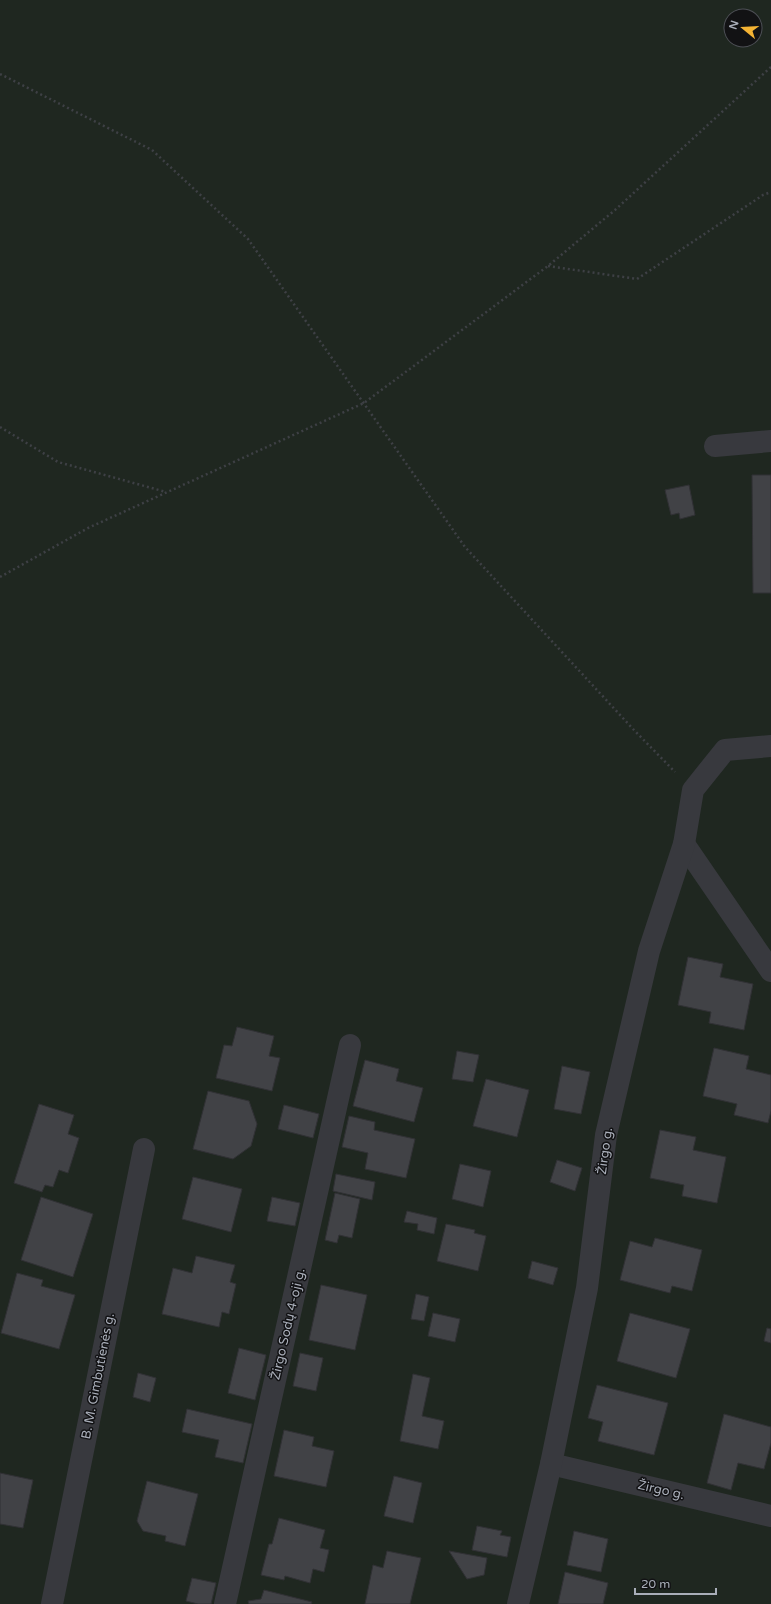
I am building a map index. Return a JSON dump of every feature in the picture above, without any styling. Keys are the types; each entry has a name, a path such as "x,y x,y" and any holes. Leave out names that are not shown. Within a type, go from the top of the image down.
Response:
{"street":[{"path":"715,446 771,441"},
{"path":"692,790 725,750 771,746"},
{"name":"Žirgo g.","path":"518,1604 551,1464 587,1288 606,1135 650,951 684,844 692,790"},
{"path":"684,844 771,971"},
{"name":"Žirgo Sodų 4-oji g.","path":"225,1604 350,1044"},
{"name":"B. M. Gimbutienės g.","path":"52,1604 144,1149"},
{"name":"Žirgo g.","path":"551,1464 771,1516"}],"path":[{"path":"0,577 88,528 364,403 548,266 615,210 771,67"},
{"path":"0,74 152,150 248,239 465,546 633,729 692,790"},
{"path":"548,266 637,279 771,192"},
{"path":"0,427 58,462 167,492"}],"shaded area":[{"path":"0,0 771,0 771,1604 0,1604"}],"building":[{"path":"752,475 771,475 771,593 753,593"},
{"path":"689,485 695,515 680,519 679,513 671,515 665,490"},
{"path":"688,957 723,964 720,977 753,984 744,1030 709,1023 711,1012 678,1005"},
{"path":"237,1027 274,1036 269,1056 280,1058 272,1091 216,1078 224,1045 232,1046"},
{"path":"714,1048 749,1056 746,1069 771,1075 771,1111 768,1123 734,1115 737,1104 703,1096"},
{"path":"457,1051 479,1055 473,1082 452,1079"},
{"path":"365,1060 399,1069 396,1081 423,1088 414,1122 353,1106"},
{"path":"562,1066 590,1072 581,1114 554,1109"},
{"path":"486,1079 529,1090 517,1137 473,1126"},
{"path":"208,1091 249,1101 257,1124 251,1146 233,1159 193,1149"},
{"path":"39,1104 74,1115 68,1134 79,1138 68,1173 59,1170 53,1187 45,1185 42,1192 14,1183"},
{"path":"284,1105 319,1114 313,1138 278,1129"},
{"path":"349,1116 375,1122 374,1130 415,1139 406,1178 365,1169 368,1153 342,1147"},
{"path":"660,1130 696,1137 693,1150 726,1157 717,1203 682,1196 684,1185 650,1178"},
{"path":"557,1160 582,1168 575,1191 550,1182"},
{"path":"460,1164 491,1171 483,1207 452,1199"},
{"path":"336,1174 375,1182 372,1200 333,1191"},
{"path":"193,1177 242,1189 231,1232 182,1219"},
{"path":"335,1193 360,1199 352,1238 339,1235 337,1243 325,1240"},
{"path":"41,1197 93,1214 73,1277 21,1260"},
{"path":"272,1197 300,1203 295,1226 267,1221"},
{"path":"407,1211 437,1218 434,1234 417,1230 418,1224 404,1222"},
{"path":"446,1224 475,1230 474,1233 486,1236 478,1271 437,1261"},
{"path":"655,1238 702,1250 692,1291 672,1286 670,1293 620,1280 630,1241 652,1247"},
{"path":"196,1256 235,1265 230,1282 236,1284 229,1314 222,1312 219,1327 162,1314 173,1268 192,1273"},
{"path":"532,1261 558,1268 553,1285 528,1278"},
{"path":"17,1273 43,1280 41,1286 75,1295 59,1349 1,1333"},
{"path":"321,1285 367,1295 355,1350 309,1340"},
{"path":"416,1294 429,1297 424,1321 411,1319"},
{"path":"433,1313 460,1319 455,1342 428,1336"},
{"path":"630,1313 690,1329 676,1378 617,1361"},
{"path":"767,1328 771,1329 771,1343 764,1341"},
{"path":"239,1348 266,1355 255,1400 228,1393"},
{"path":"300,1353 323,1358 316,1391 293,1386"},
{"path":"138,1373 156,1378 150,1402 133,1397"},
{"path":"413,1374 430,1378 422,1416 444,1421 438,1449 400,1441"},
{"path":"597,1385 668,1403 654,1455 598,1441 603,1422 588,1418"},
{"path":"187,1409 252,1424 243,1463 215,1457 219,1440 182,1432"},
{"path":"724,1414 771,1427 771,1443 764,1469 738,1463 731,1490 707,1483"},
{"path":"284,1430 314,1437 312,1446 334,1451 326,1487 274,1476"},
{"path":"0,1473 33,1480 23,1528 0,1524"},
{"path":"394,1476 422,1483 413,1523 384,1516"},
{"path":"147,1481 198,1494 185,1546 165,1541 166,1536 143,1531 137,1521"},
{"path":"279,1518 325,1530 320,1548 329,1550 324,1572 313,1569 310,1583 285,1576 284,1580 261,1575 269,1544 272,1544"},
{"path":"477,1526 502,1531 500,1535 511,1537 507,1557 472,1550"},
{"path":"574,1531 608,1539 601,1572 567,1565"},
{"path":"387,1551 421,1558 410,1604 365,1604 373,1565 383,1568"},
{"path":"449,1551 487,1558 484,1575 467,1579"},
{"path":"565,1572 608,1583 603,1604 558,1604"},
{"path":"192,1578 216,1583 211,1604 198,1604 186,1601"},
{"path":"264,1590 312,1602 311,1604 249,1604 248,1601 261,1599"}]}
